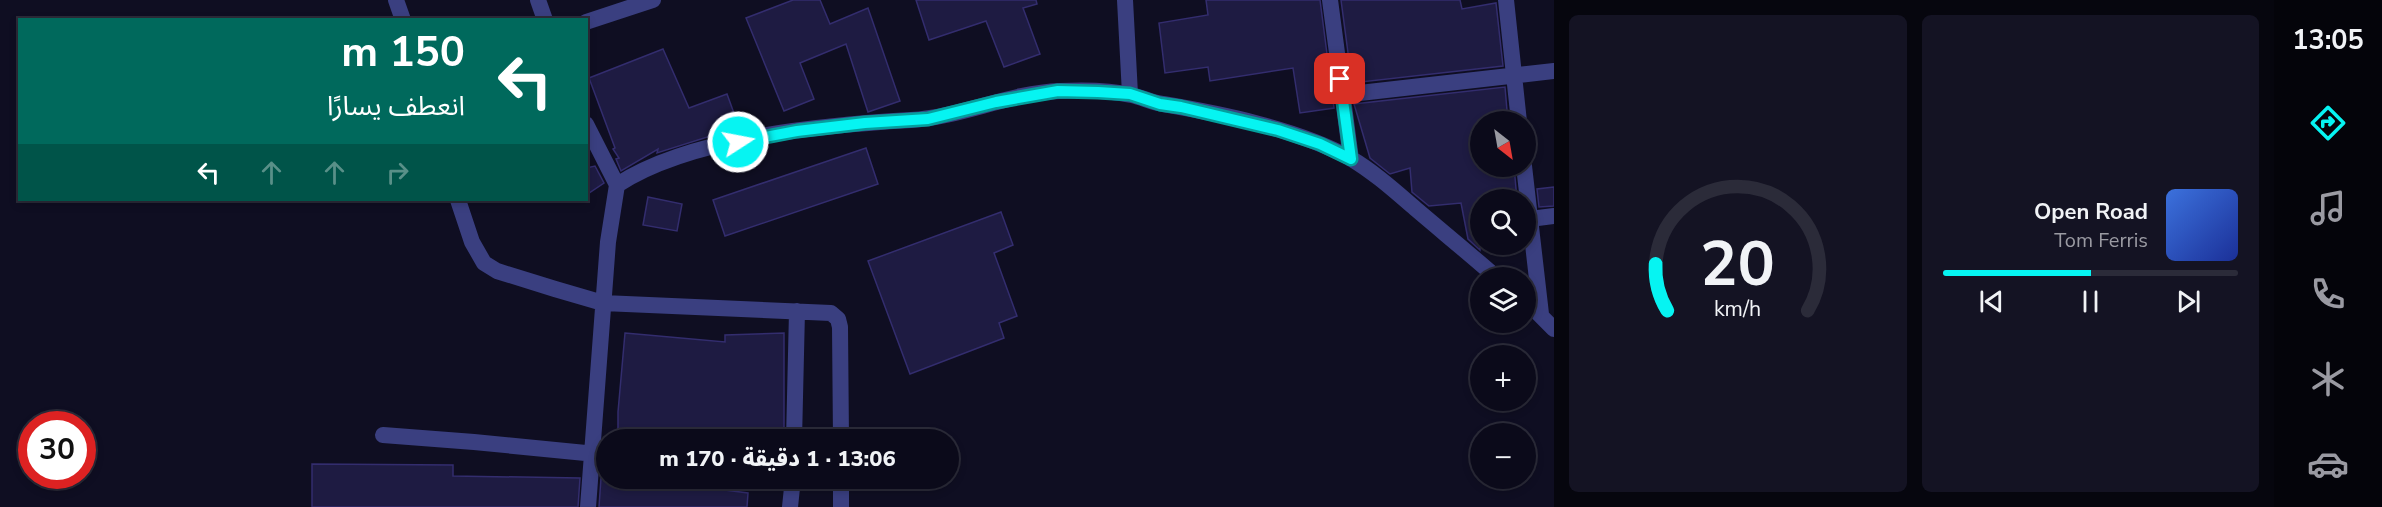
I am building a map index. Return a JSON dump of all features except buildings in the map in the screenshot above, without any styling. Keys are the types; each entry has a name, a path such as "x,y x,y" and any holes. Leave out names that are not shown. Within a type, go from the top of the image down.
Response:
{"street":[{"path":"396,0 402,18"},
{"path":"537,0 544,18"},
{"path":"588,21 653,0"},
{"path":"1125,0 1130,94"},
{"path":"1330,0 1351,159"},
{"path":"1506,0 1518,111"},
{"path":"1342,95 1554,70"},
{"path":"617,185 633,175 664,162 718,146 797,131 928,119 996,102 1058,91 1130,94 1160,104 1278,130 1320,144 1351,159 1380,179 1484,267"},
{"path":"588,128 617,185 608,242 603,303 600,429"},
{"path":"458,201 478,254 490,268 603,303 831,313 838,319 841,429"},
{"path":"1536,218 1554,216"},
{"path":"1534,255 1541,314"},
{"path":"1536,310 1554,329"},
{"path":"795,429 797,382 796,311"},
{"path":"383,435 596,454"},
{"path":"588,507 596,468"},
{"path":"790,507 792,489"},
{"path":"841,489 842,507"}],"route":[{"path":"738,142 797,131 928,119 996,102 1058,91 1098,92 1130,94 1160,104 1278,130 1320,144 1351,159 1340,79"}]}
